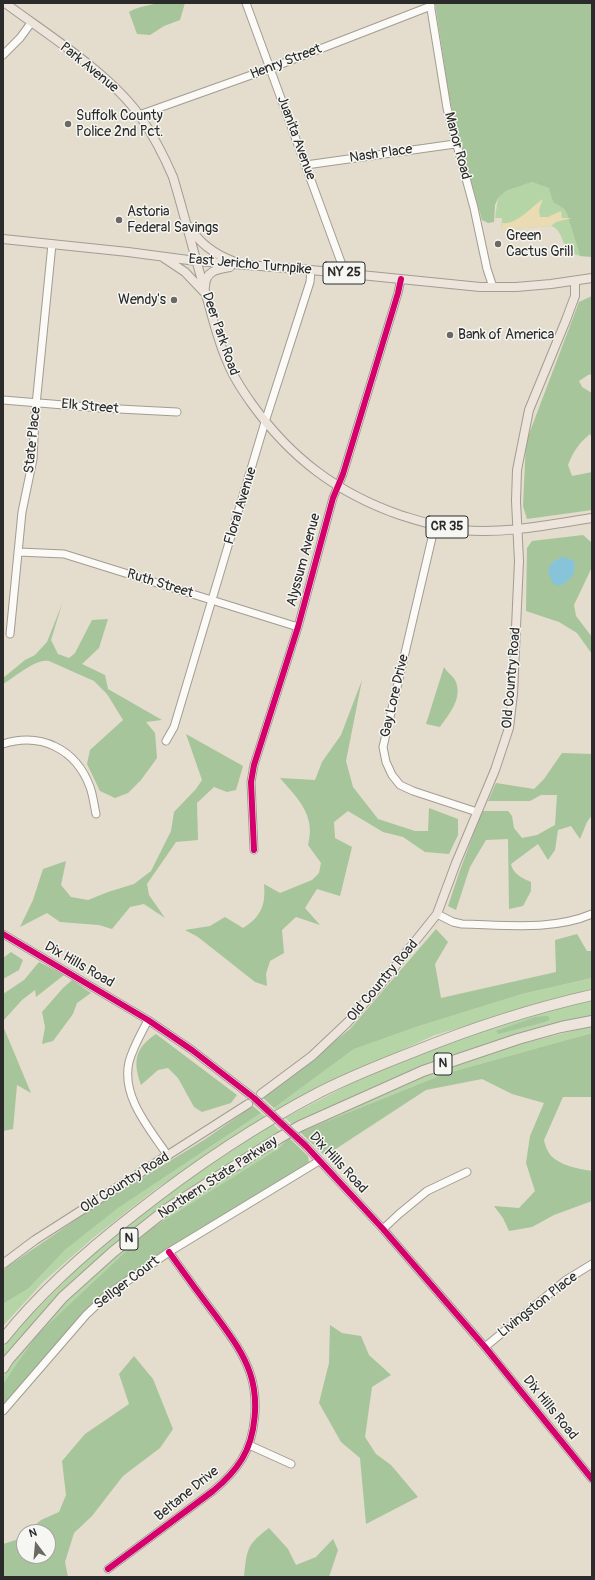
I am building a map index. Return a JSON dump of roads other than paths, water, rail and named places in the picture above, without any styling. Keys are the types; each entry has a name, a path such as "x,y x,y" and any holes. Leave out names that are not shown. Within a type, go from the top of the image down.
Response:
{"highway":[{"name":"Northern State Parkway","path":"3,1339 31,1306 79,1260 122,1223 171,1185 266,1123 321,1092 386,1062 470,1029 526,1012 592,995"},
{"name":"Northern State Parkway","path":"3,1368 8,1360 63,1296 113,1252 167,1209 279,1138 300,1126 422,1070 518,1039 560,1027 592,1021"}],"main road":[{"name":"Park Avenue","path":"5,3 99,73 125,98 139,115 166,160 173,177 196,261"},
{"path":"183,210 193,233 203,244 222,257 243,265"},
{"name":"East Jericho Turnpike","path":"3,239 196,261 493,287 544,285 592,278"},
{"path":"162,256 185,272 206,294"},
{"name":"Deer Park Road","path":"196,261 226,360 237,382 266,422 287,446 338,487 379,507 435,525 461,530 518,530 592,518"},
{"path":"206,294 205,283 211,272 222,268 243,265"},
{"name":"Old Country Road","path":"261,1094 312,1056 348,1022 377,990 436,914 495,770 509,728 513,694 519,561 516,486 523,433 529,410 566,320 574,296 575,281"},
{"name":"Old Country Road","path":"3,1264 35,1240 248,1104"}],"street":[{"name":"Juanita Avenue","path":"246,3 345,274"},
{"name":"Henry Street","path":"139,115 271,68 431,5"},
{"name":"Manor Road","path":"431,5 442,81 455,144 474,208 487,269 493,287"},
{"path":"3,55 20,38 31,23"},
{"name":"Nash Place","path":"306,164 455,144"},
{"name":"State Place","path":"10,634 22,512 33,459 52,244"},
{"name":"Floral Avenue","path":"166,740 174,727 310,282 311,270"},
{"name":"Alyssum Avenue","path":"254,850 251,782 254,765 298,627 333,498 338,487 396,300 400,279"},
{"name":"Elk Street","path":"3,400 176,412"},
{"name":"Gay Lore Drive","path":"435,525 383,747 386,762 392,775 400,785 413,792 477,812"},
{"name":"Ruth Street","path":"19,552 64,554 298,627"},
{"path":"3,744 24,739 39,740 50,744 73,758 86,777 91,788 96,814"},
{"path":"436,914 453,922 462,924 542,925 574,920 592,914"},
{"name":"Dix Hills Road","path":"3,934 148,1020 192,1050 254,1098 306,1146 383,1229 485,1346 592,1479"},
{"path":"148,1020 133,1051 129,1063 128,1076 130,1088 138,1111 168,1156"},
{"name":"Sellger Court","path":"3,1411 86,1315 107,1295 168,1252 319,1161"},
{"path":"383,1229 427,1191 467,1172"},
{"name":"Beltane Drive","path":"108,1569 214,1491 228,1477 242,1460 248,1445 254,1417 254,1393 250,1374 242,1355 230,1336 168,1252"},
{"name":"Livingston Place","path":"485,1346 566,1280 592,1264"},
{"path":"248,1445 291,1464"}],"water":[{"path":"562,557 573,560 575,569 570,578 560,586 553,584 548,572 551,563"}],"place":[{"name":"Suffolk County Police 2nd Pct.","path":"68,124"},
{"name":"Astoria Federal Savings","path":"119,220"},
{"name":"Green Cactus Grill","path":"498,244"},
{"name":"Wendy's","path":"174,300"},
{"name":"Bank of America","path":"450,335"}]}
